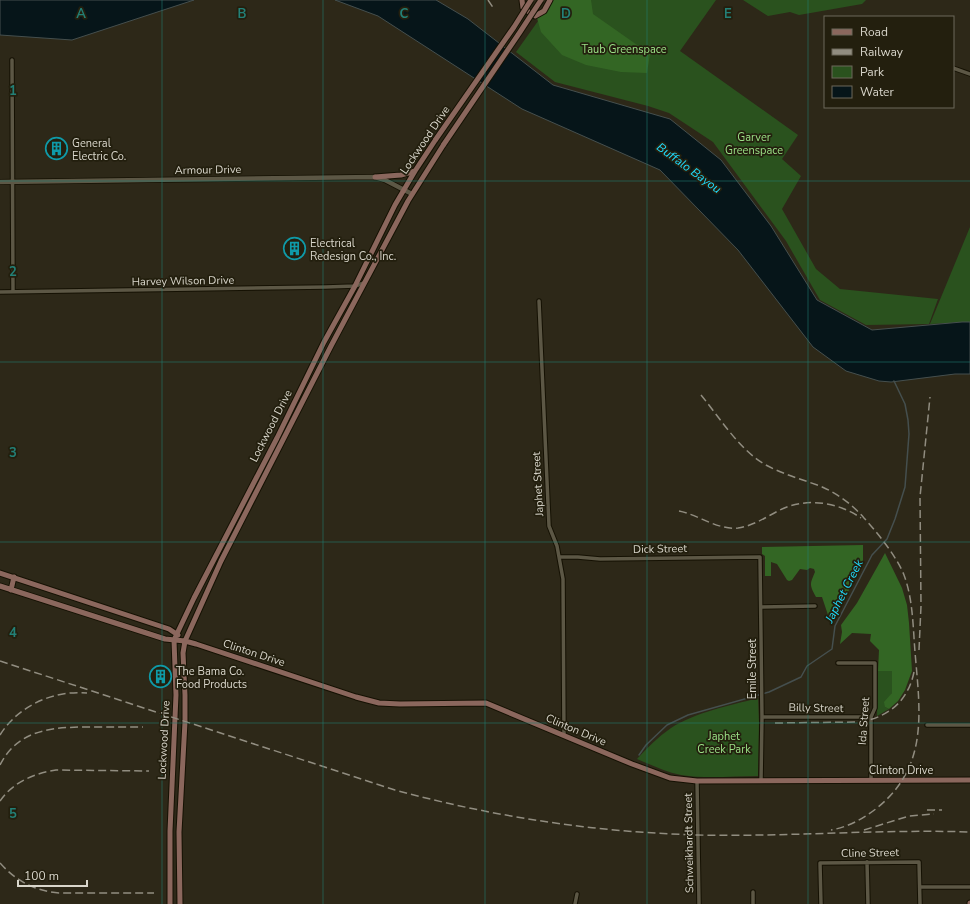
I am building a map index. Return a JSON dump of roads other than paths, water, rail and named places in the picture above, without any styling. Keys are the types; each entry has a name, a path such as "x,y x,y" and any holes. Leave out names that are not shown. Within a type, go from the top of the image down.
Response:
{"main road":[{"path":"522,0 522,8 535,16 544,11 550,0"},
{"name":"Lockwood Drive","path":"170,904 170,831 176,695 174,640 176,634 324,342 355,286 395,205 436,139 531,0"},
{"name":"Lockwood Drive","path":"180,904 179,832 185,708 183,653 185,641 228,546 331,346 412,194 541,0"},
{"path":"375,177 401,175 415,171"},
{"path":"324,342 331,346"},
{"path":"301,390 307,392"},
{"path":"231,524 238,527"},
{"path":"222,543 228,546"},
{"name":"Clinton Drive","path":"0,573 169,629 185,641"},
{"path":"206,574 213,577"},
{"path":"11,590 14,578"},
{"name":"Clinton Drive","path":"0,586 128,628 165,639 185,641 356,697 379,703 486,703 632,764 670,778 697,781 970,780"}],"street":[{"path":"12,60 13,292"},
{"path":"954,68 970,74"},
{"name":"Armour Drive","path":"0,182 375,177 404,189 412,194"},
{"name":"Harvey Wilson Drive","path":"0,292 355,286 365,282"},
{"name":"Japhet Street","path":"539,301 549,526 555,538 560,557 563,579 564,736"},
{"name":"Dick Street","path":"560,557 600,559 760,557"},
{"name":"Emile Street","path":"760,557 761,781"},
{"path":"761,607 815,606"},
{"name":"Ida Street","path":"838,663 875,663 875,708 871,717 871,780"},
{"name":"Billy Street","path":"761,715 871,717"},
{"path":"926,725 970,725"},
{"name":"Schweikhardt Street","path":"697,781 698,904"},
{"path":"868,862 868,904"},
{"name":"Cline Street","path":"821,904 820,863 919,862 920,887"},
{"path":"920,904 920,887 970,887"},
{"path":"753,892 753,904"},
{"path":"575,904 578,894"}],"water":[{"path":"0,0 194,0 72,40 0,35"},
{"name":"Buffalo Bayou","path":"335,0 436,0 468,19 553,85 670,119 721,160 771,226 817,300 872,330 970,322 970,374 955,374 891,382 879,381 846,371 813,347 738,250 660,170 522,109 378,16"}],"waterway":[{"name":"Japhet Creek","path":"639,755 646,745 667,725 688,715 769,692 801,677 807,666 832,649 835,626 872,555 887,539 905,487 909,434 908,420 905,404 894,381"}],"railway":[{"path":"488,0 494,9"},
{"path":"701,395 746,450 764,464 778,471 820,486 855,508 875,530 892,553 901,568 907,584 912,613 919,717 913,756 906,774 894,792 877,808 855,822 831,830"},
{"path":"919,650 921,606 920,497 930,397"},
{"path":"679,511 715,525 730,528 738,528 749,525 790,506 811,503 832,505 842,508 861,518"},
{"path":"0,661 395,790 432,800 545,822 583,827 697,835 765,835 902,831 970,832"},
{"path":"775,723 860,722 870,720 888,712 896,706 907,691 914,672"},
{"path":"0,735 16,716 26,708 38,702 49,697 62,694 87,693"},
{"path":"0,765 8,752 18,743 28,736 40,732 53,729 80,727 143,727"},
{"path":"0,801 5,794 18,784 32,776 48,771 149,771"},
{"path":"927,810 942,810"},
{"path":"864,830 909,816 934,814"},
{"path":"0,863 19,880 26,884 50,892 154,893"}],"place":[{"name":"General Electric Co.","path":"56,149"},
{"name":"Electrical Redesign Co., Inc.","path":"294,249"},
{"name":"The Bama Co. Food Products","path":"160,677"}],"park label":[{"name":"Taub Greenspace","path":"624,49"},
{"name":"Garver Greenspace","path":"754,143"},
{"name":"Japhet Creek Park","path":"724,742"}]}
